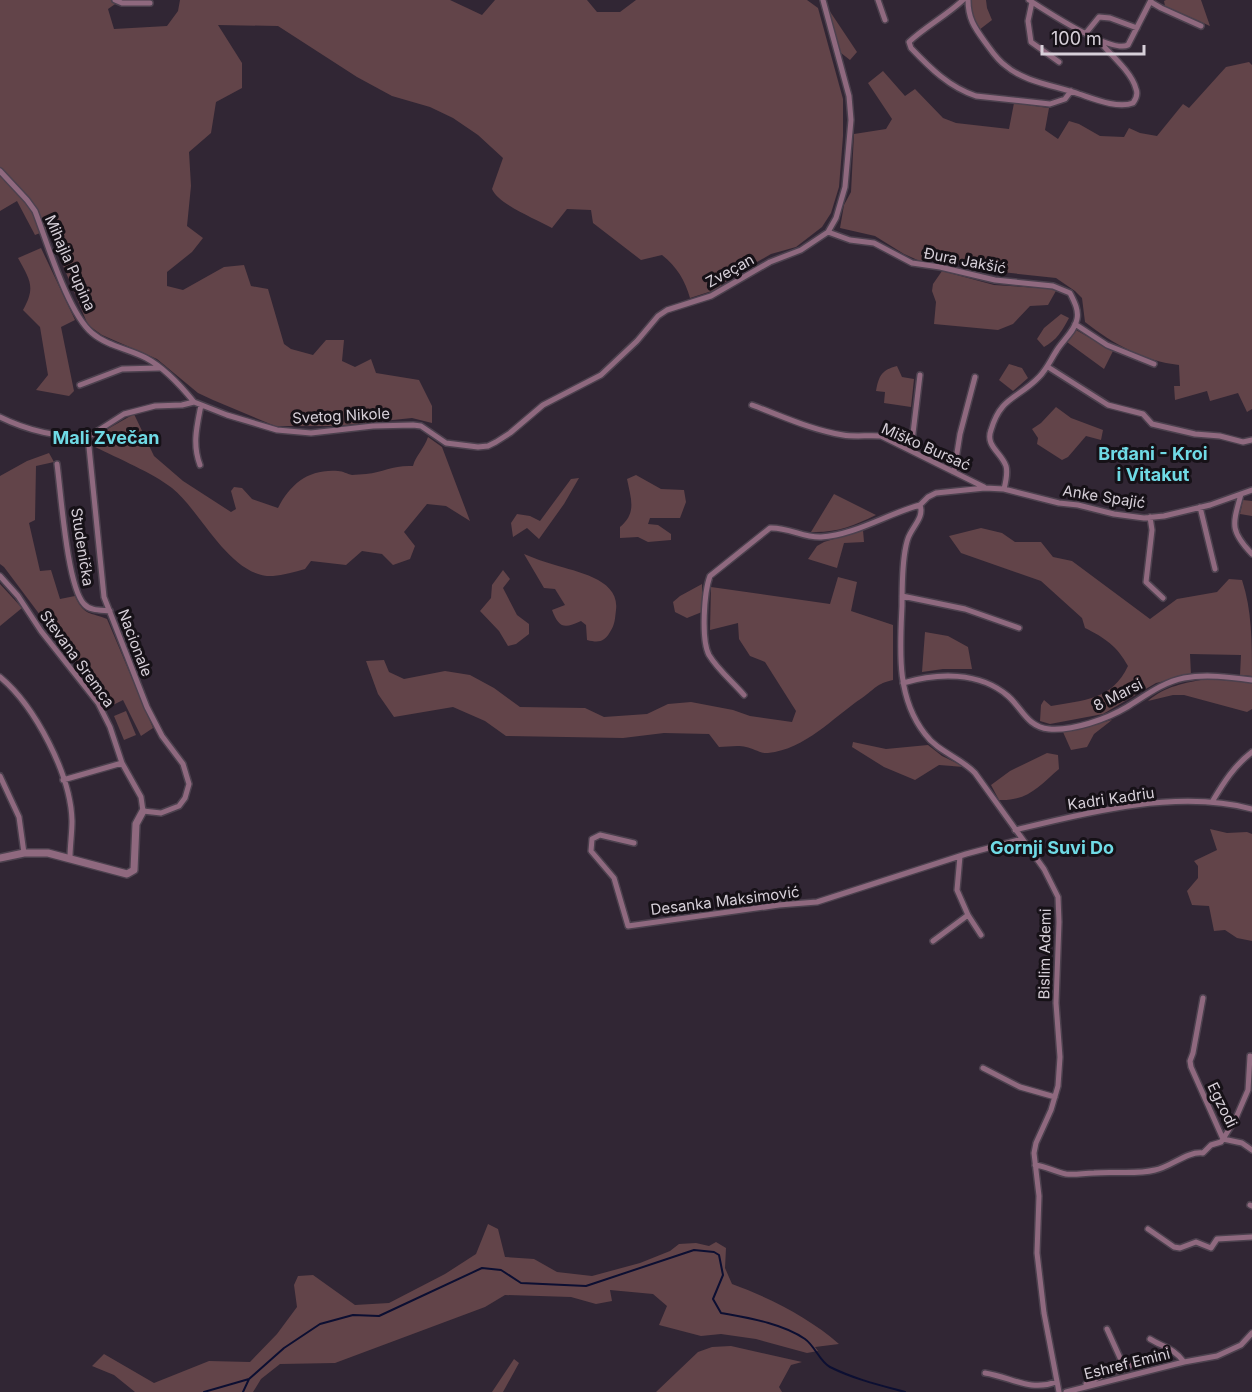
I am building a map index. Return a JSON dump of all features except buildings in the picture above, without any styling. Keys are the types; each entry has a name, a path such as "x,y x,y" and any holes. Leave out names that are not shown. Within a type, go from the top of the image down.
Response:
{"street":[{"path":"115,0 122,3 150,3"},
{"path":"823,0 849,96 851,120 845,187 836,218 828,232"},
{"path":"878,0 885,20"},
{"path":"963,0 947,14 920,31 909,42 910,48 943,80 976,96 1050,104 1065,99 1071,91"},
{"path":"968,0 968,15 972,24 1004,65 1025,78 1095,99 1126,105 1133,103 1136,88 1122,66 1097,39"},
{"path":"1059,62 1031,42 1028,21 1031,1 1062,21 1097,39 1125,47 1151,1 1201,26"},
{"path":"1086,33 1099,17 1137,27"},
{"name":"Mihajla Pupina","path":"0,171 27,200 34,212 72,306 87,328 106,342 146,358 161,368 194,402"},
{"name":"Ðura Jakšić","path":"828,232 850,240 874,243 912,263 1062,289 1070,293 1078,310 1075,324"},
{"name":"Zveçan","path":"446,443 459,446 488,446 510,433 543,405 601,375 658,316 667,310 711,296 770,262 801,250 828,232"},
{"path":"1004,489 1006,466 988,437 994,419 1003,405 1048,367 1054,353 1075,324 1107,345 1154,364"},
{"path":"1048,367 1108,405 1143,414 1152,424 1187,432 1244,441 1252,440"},
{"path":"80,384 122,369 161,368"},
{"path":"911,450 920,375"},
{"path":"954,471 960,434 975,377"},
{"path":"0,417 61,437 88,436 124,414 155,406 194,402"},
{"name":"Svetog Nikole","path":"194,402 277,430 311,433 373,426 414,425 421,426 446,443"},
{"path":"200,465 195,443 201,405"},
{"name":"Miško Bursać","path":"752,405 819,430 846,436 881,436 985,488"},
{"name":"Nacionale","path":"88,436 104,597 147,707 162,736 183,764 189,784 180,806 161,813 143,811"},
{"name":"Studenička","path":"57,464 70,567 76,592 84,605 94,610 110,611"},
{"path":"744,695 708,654 705,611 710,576 770,528 780,528 819,538 856,529 890,514 920,505 928,497 936,494 985,488"},
{"name":"Anke Spajić","path":"985,488 1004,489 1114,514 1150,517 1200,507 1252,490"},
{"path":"1241,494 1234,528 1244,546 1252,554"},
{"name":"Bislim Ademi","path":"920,505 922,511 909,535 904,559 900,655 903,683 913,713 924,733 934,744 969,767 1044,869 1058,897 1056,1003 1060,1057 1058,1086 1056,1097 1036,1143 1035,1165 1039,1196 1037,1253 1044,1313 1059,1392"},
{"path":"1200,507 1215,569"},
{"path":"1150,517 1152,530 1146,582 1163,598"},
{"name":"Stevana Sremca","path":"0,576 18,596 41,631 98,703 110,727 122,763 141,797 143,811"},
{"path":"902,596 965,609 1019,628"},
{"name":"8 Marsi","path":"903,683 924,677 973,678 1008,696 1032,724 1050,729 1066,728 1103,719 1159,687 1183,678 1217,676 1252,680"},
{"path":"0,677 19,695 35,717 63,780 72,819 70,858"},
{"path":"1212,802 1237,764 1252,752"},
{"path":"63,780 122,763"},
{"path":"0,776 19,817 24,853"},
{"name":"Kadri Kadriu","path":"1015,830 1078,814 1133,805 1212,802 1252,809"},
{"path":"0,858 24,853 48,853 120,873 130,873 134,870 135,865 136,824 143,811"},
{"name":"Desanka Maksimović","path":"634,843 600,835 592,838 591,851 614,878 628,926 816,902 960,856 1022,839"},
{"path":"960,856 957,890 968,915 981,935"},
{"path":"933,941 968,915"},
{"name":"Egzodi","path":"1203,998 1190,1061 1223,1139"},
{"name":"Egzodi","path":"1223,1139 1235,1120 1248,1090 1250,1056"},
{"path":"983,1068 1020,1087 1056,1097"},
{"path":"1035,1165 1047,1166 1062,1173 1075,1175 1156,1170 1176,1163 1191,1154 1203,1153 1210,1145 1221,1142 1223,1139 1242,1143 1252,1150"},
{"path":"1148,1230 1174,1247 1180,1248 1196,1242 1211,1248 1220,1238 1252,1237"},
{"name":"Eshref Emini","path":"1107,1329 1121,1360 1110,1372"},
{"name":"Eshref Emini","path":"1066,1392 1228,1352 1252,1333"},
{"name":"Eshref Emini","path":"1150,1338 1174,1350 1184,1362"},
{"name":"Eshref Emini","path":"1077,1389 1110,1372 1125,1369 1137,1361"},
{"path":"985,1373 1002,1377 1028,1388 1047,1387 1056,1382"}],"shaded area":[{"path":"0,0 121,0 108,9 114,29 167,26 178,11 180,0 450,0 482,15 495,0 587,0 597,12 620,12 636,0 807,0 818,8 843,99 839,187 831,213 822,227 796,247 771,254 736,274 715,290 690,298 680,274 662,255 641,260 593,223 591,210 567,209 552,228 502,201 492,189 503,158 478,135 453,118 430,107 392,96 357,77 278,26 218,25 242,63 242,88 216,102 211,133 189,152 191,186 187,226 203,238 192,252 167,272 167,286 183,290 224,267 244,265 251,286 268,289 284,344 291,349 313,355 326,340 344,340 342,361 355,367 371,359 376,373 419,380 432,406 432,423 412,418 335,426 275,426 198,393 157,359 102,335 88,325 48,230 35,235 17,201 0,211"},
{"path":"970,0 986,0 992,20 979,30 970,15"},
{"path":"1201,0 1210,26 1165,6 1164,1"},
{"path":"827,7 857,52 850,60 841,53"},
{"path":"1249,62 1252,65 1252,409 1247,412 1238,393 1210,401 1207,391 1175,400 1174,386 1180,386 1179,365 1153,360 1129,350 1096,330 1085,322 1082,298 1056,278 992,271 941,258 922,262 875,236 840,228 844,205 851,192 854,134 886,129 892,119 868,83 883,71 905,96 915,89 943,118 956,123 1009,129 1014,103 1049,108 1045,130 1058,139 1069,121 1100,136 1124,137 1129,128 1157,136 1183,104 1189,108 1226,67"},
{"path":"41,248 75,320 61,327 74,391 69,396 36,390 48,375 40,327 23,310 29,295 30,284 18,258"},
{"path":"942,271 994,285 1057,289 1048,305 1030,306 1013,324 998,330 934,324 936,302 932,291 933,284"},
{"path":"1061,314 1069,318 1059,335 1044,347 1037,339 1044,328"},
{"path":"1076,330 1113,351 1104,369 1067,342"},
{"path":"1009,364 1022,368 1028,378 1013,391 999,380"},
{"path":"897,366 902,377 914,379 911,407 884,403 885,392 876,391 882,374"},
{"path":"1056,407 1071,418 1103,430 1101,440 1086,436 1068,457 1062,460 1037,444 1038,438 1032,429"},
{"path":"134,414 154,456 183,481 231,512 236,509 231,491 234,487 242,488 252,499 278,508 295,485 318,472 342,471 355,475 413,466 428,437 442,447 470,521 446,506 427,504 404,532 415,546 410,559 393,565 382,554 362,551 346,565 311,561 305,569 289,573 273,576 258,574 243,566 230,555 172,488 145,471 95,447 93,441 97,435"},
{"path":"49,453 54,462 36,466 35,520 29,523 40,571 51,570 60,599 75,596 85,610 107,619 153,728 141,736 123,700 109,707 0,564 0,476 27,461"},
{"path":"636,475 661,489 684,490 686,502 680,518 650,518 648,524 658,525 671,534 671,540 648,542 638,537 620,538 620,527 631,511 627,479"},
{"path":"579,478 539,539 527,528 513,537 511,523 517,514 530,516 540,521 571,479"},
{"path":"834,494 876,515 844,528 811,532"},
{"path":"1243,500 1252,501 1252,516 1240,514"},
{"path":"981,528 1002,533 1015,542 1041,542 1053,557 1072,561 1150,619 1177,599 1217,592 1229,579 1242,580 1250,615 1252,676 1240,675 1241,655 1190,654 1191,675 1156,683 1103,714 1050,724 1040,721 1041,705 1044,700 1051,706 1096,696 1114,686 1128,666 1115,648 1085,628 1082,618 1041,581 961,553 949,536"},
{"path":"863,530 864,542 844,543 837,568 808,559 817,546 824,542"},
{"path":"524,554 595,578 611,591 615,599 616,610 613,627 606,638 598,641 587,640 586,625 581,621 566,626 560,624 552,610 565,605 555,589 544,588"},
{"path":"503,570 510,579 503,588 517,615 529,624 529,634 516,644 508,646 499,631 480,611 491,598 492,585"},
{"path":"838,577 857,582 851,611 893,625 893,680 876,687 807,739 795,746 768,753 743,746 719,747 709,734 664,733 623,738 506,736 485,721 453,707 394,717 378,694 366,661 384,660 389,672 404,679 445,671 470,675 494,688 520,707 585,708 604,717 647,714 668,704 691,702 733,710 750,716 792,722 796,711 765,662 750,656 739,639 738,623 710,630 711,587 830,604"},
{"path":"0,584 22,608 0,626"},
{"path":"702,584 702,612 687,618 675,612 673,602"},
{"path":"925,632 948,636 968,647 972,669 922,672"},
{"path":"1206,679 1252,682 1252,709 1247,712 1184,695 1173,695 1148,701 1168,689"},
{"path":"126,711 136,735 124,740 114,716"},
{"path":"1112,720 1094,734 1087,747 1071,750 1063,732"},
{"path":"853,742 886,749 928,745 942,756 965,767 939,765 915,780 884,767 852,747"},
{"path":"1047,753 1058,755 1059,769 1032,792 1018,798 999,800 991,785 1010,771"},
{"path":"1210,829 1227,833 1252,834 1252,941 1237,938 1225,930 1214,931 1209,906 1192,905 1187,891 1198,878 1198,866 1194,861 1217,850"},
{"path":"488,1224 498,1229 505,1257 534,1259 557,1272 592,1276 640,1263 670,1251 679,1244 696,1243 709,1246 716,1242 726,1248 725,1268 732,1284 788,1309 815,1325 839,1344 815,1347 818,1351 807,1353 756,1339 721,1334 701,1336 659,1325 667,1306 653,1294 610,1290 612,1301 596,1304 571,1297 505,1295 485,1307 335,1363 280,1364 261,1379 253,1392 135,1392 114,1375 92,1366 104,1354 154,1383 209,1361 250,1362 277,1334 297,1307 294,1285 298,1276 313,1275 355,1305 389,1303 445,1274 476,1254"},
{"path":"731,1346 802,1362 791,1365 779,1387 782,1392 656,1392 698,1352 712,1347"},
{"path":"514,1359 519,1363 503,1392 492,1392"}],"waterway":[{"path":"204,1392 249,1379 284,1348 320,1324 353,1315 379,1316 482,1268 501,1270 521,1283 586,1286 694,1250 714,1252 719,1255 723,1275 713,1299 721,1313 764,1322 796,1333 809,1342 823,1362 830,1367 857,1378 905,1392"},
{"path":"243,1392 249,1379"}],"district":[{"name":"Mali Zvečan","path":"106,438"},
{"name":"Brđani - Kroi i Vitakut","path":"1153,464"},
{"name":"Gornji Suvi Do","path":"1052,848"}]}
